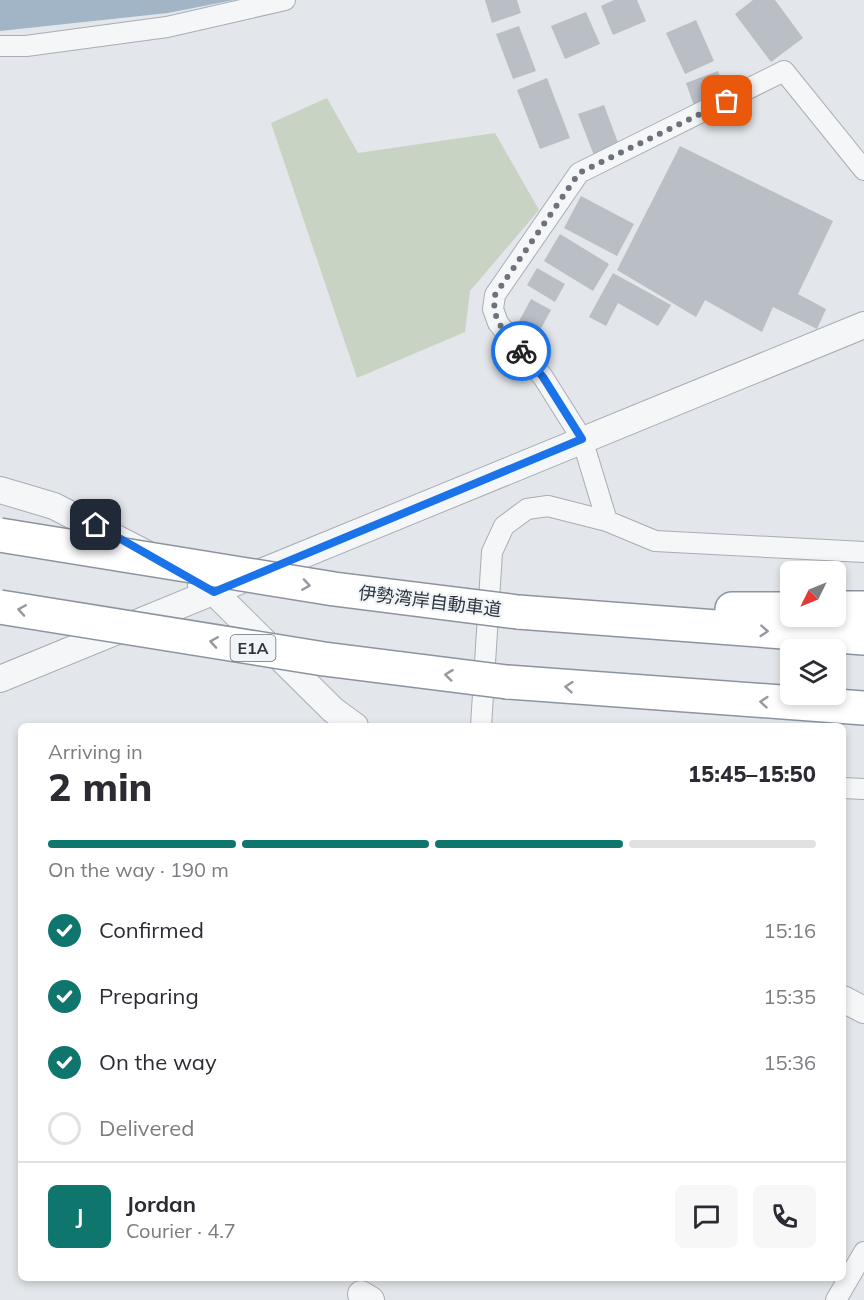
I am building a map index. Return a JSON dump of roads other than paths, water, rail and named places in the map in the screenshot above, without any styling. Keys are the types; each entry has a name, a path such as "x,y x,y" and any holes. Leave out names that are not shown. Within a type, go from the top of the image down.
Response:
{"highway":[{"name":"伊勢湾岸自動車道","path":"0,535 323,587 518,612 864,638"},
{"name":"E1A","path":"0,607 324,659 507,682 864,708"},
{"path":"846,608 864,608"},
{"path":"518,612 780,609"}],"street":[{"path":"0,46 26,46 167,27 285,0"},
{"path":"607,521 582,439 543,377 498,323 493,309 495,295 579,173 784,71 864,170"},
{"path":"0,679 864,325"},
{"path":"0,490 54,506 85,520 214,592 333,710 351,723"},
{"path":"481,723 492,552 504,526 527,509 548,506 607,521 655,541 864,552"},
{"path":"846,789 864,789"},
{"path":"846,1001 864,1010"},
{"path":"836,1300 864,1252"}],"water":[{"path":"0,0 234,0 168,13 0,31"}]}
